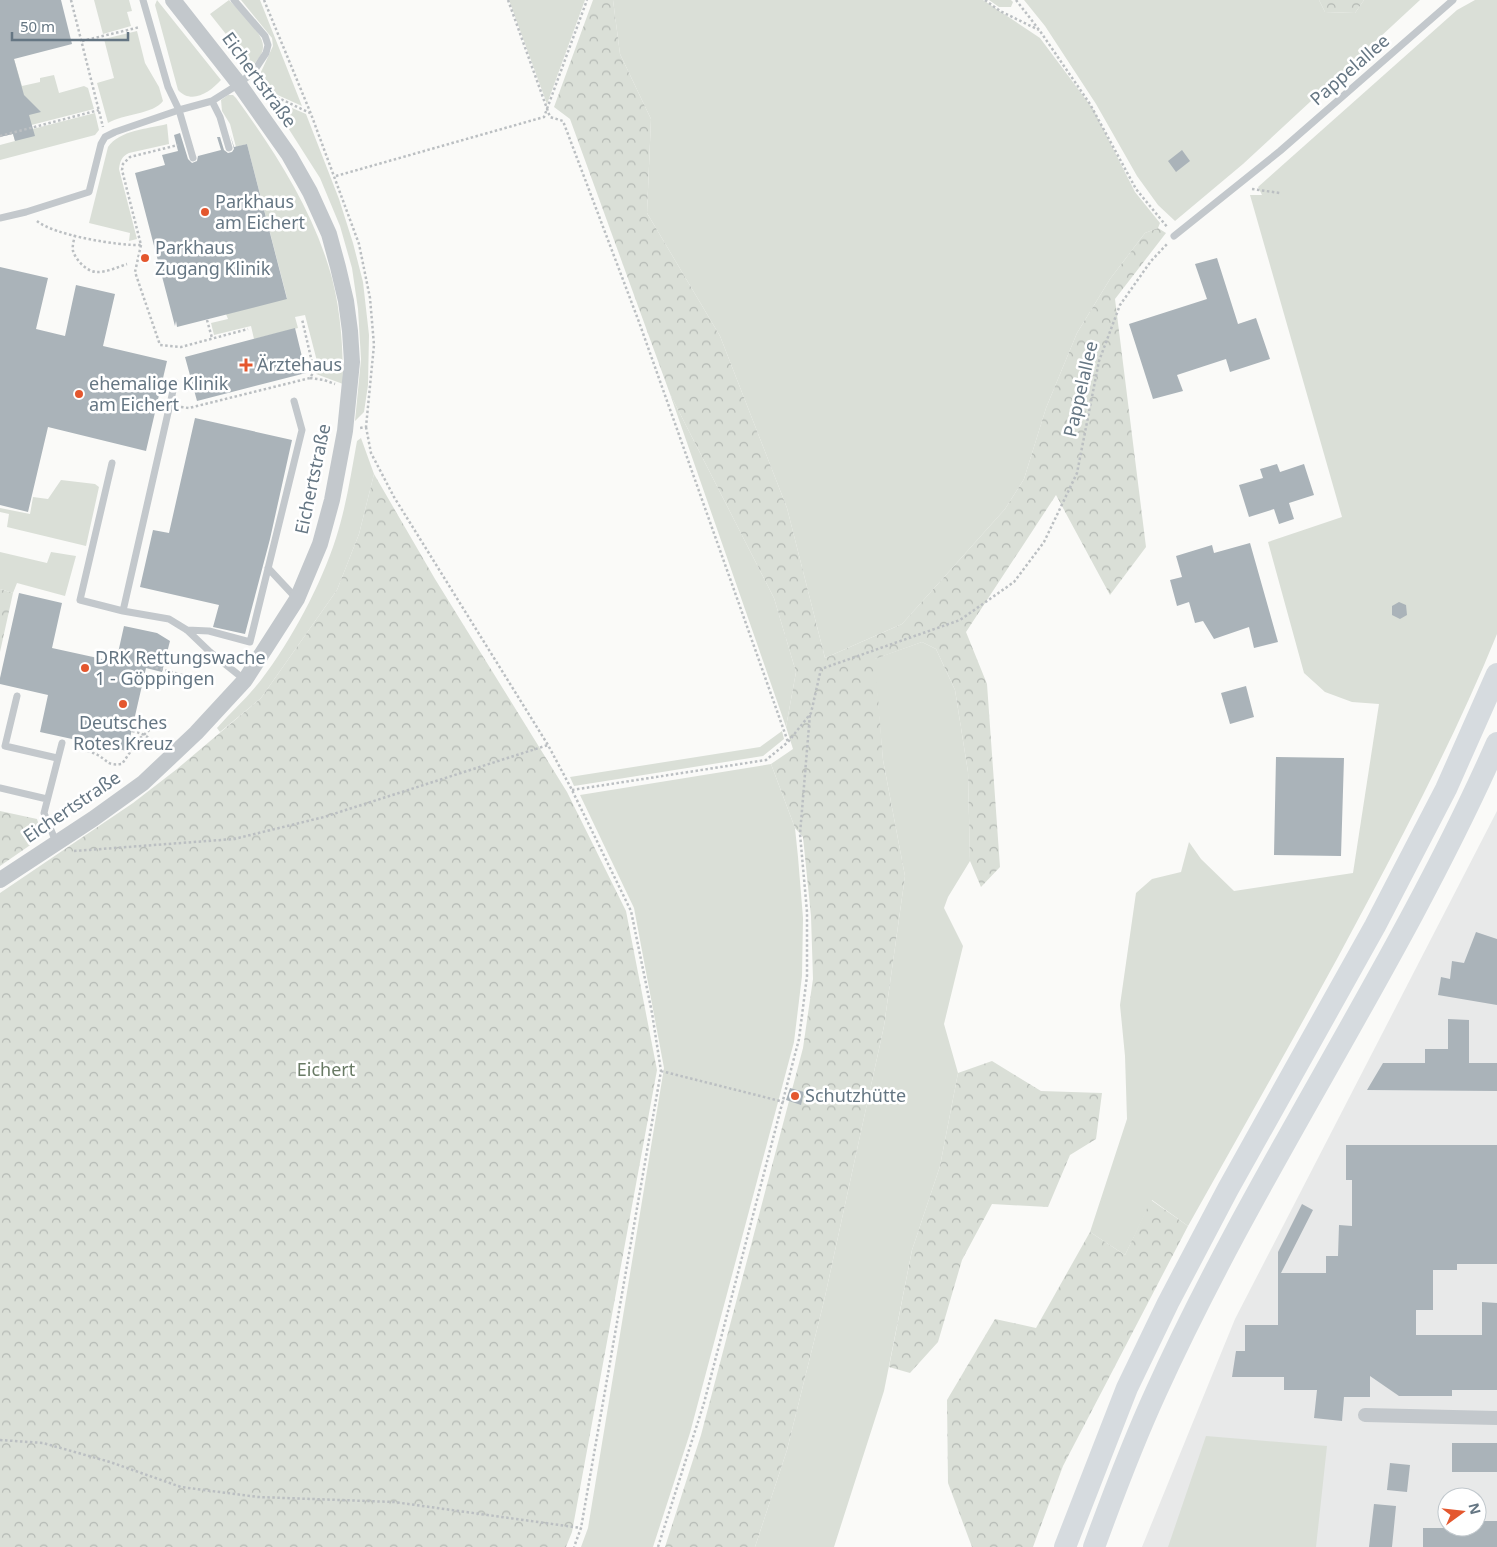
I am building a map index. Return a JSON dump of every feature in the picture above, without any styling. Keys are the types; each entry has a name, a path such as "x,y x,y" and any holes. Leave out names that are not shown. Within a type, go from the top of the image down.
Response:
{"highway":[{"path":"1065,1547 1127,1388 1164,1312 1228,1190 1402,875 1446,789 1497,674"},
{"path":"1094,1547 1156,1392 1199,1304 1254,1201 1402,936 1472,799 1497,743"}],"street":[{"name":"Eichertstraße","path":"0,880 93,819 143,783 196,733 245,680 297,599 320,544 332,500 345,432 352,362 350,331 338,267 328,234 310,192 289,155 239,84 173,0"},
{"path":"1365,1414 1497,1418"}],"lane":[{"path":"143,0 168,86 179,110 193,158"},
{"path":"0,218 26,212 89,192 101,144 105,137 179,110 212,101 239,84 254,71 266,53 268,45 265,36 234,0"},
{"name":"Pappelallee","path":"1174,236 1280,151 1452,0"},
{"path":"212,101 220,117 228,148"},
{"path":"123,611 175,382"},
{"path":"187,630 209,631 250,642 302,430 294,401"},
{"path":"112,463 80,600 123,611 168,619 187,630 210,652 245,680"},
{"path":"268,568 297,599"},
{"path":"17,696 5,746 57,758"},
{"path":"56,842 44,813 62,743"},
{"path":"0,788 47,799"}],"path":[{"path":"72,0 105,137"},
{"path":"508,0 550,117 562,121 639,322 788,742"},
{"path":"336,176 544,117 587,0"},
{"path":"985,0 1000,11 1040,31"},
{"path":"1016,0 1040,31 1090,104 1136,189 1174,236"},
{"path":"82,41 140,27"},
{"path":"254,71 268,93 312,114"},
{"path":"0,136 99,110"},
{"path":"179,145 130,157 123,164 122,170 141,245 135,272 160,345 181,346 248,329"},
{"path":"1235,187 1280,193"},
{"path":"26,212 44,227 128,246 141,245"},
{"path":"75,235 73,250 78,261 88,269 96,272 104,271 127,264"},
{"name":"Pappelallee","path":"811,713 821,670 960,620 1014,582 1044,542 1077,473 1099,361 1120,305 1151,261 1174,236"},
{"path":"302,319 314,371 310,378"},
{"path":"207,320 212,338"},
{"path":"169,405 190,408 310,378 338,385"},
{"path":"366,427 371,453 394,497 548,745 572,790 631,911 652,1013 661,1071 581,1528 574,1547"},
{"path":"146,665 186,676"},
{"path":"572,790 766,760 788,742 811,713"},
{"path":"658,1547 704,1403 799,1040 807,976 807,912 800,834 811,713"},
{"path":"62,743 98,755 105,762 112,765 122,764 139,739 154,726"},
{"path":"132,731 145,734 152,739 166,761"},
{"path":"56,842 71,851 234,839 324,817 548,745"},
{"path":"661,1071 784,1102"},
{"path":"0,1440 43,1443 110,1462 181,1488 258,1497 394,1502 581,1528"}],"shaded area":[{"path":"1497,811 1497,1547 1142,1547 1235,1319"}],"green space":[{"path":"94,0 129,0 132,11 127,12 131,26 103,34"},
{"path":"157,0 221,80 212,89 201,95 189,96 178,90 155,5"},
{"path":"229,0 250,22 262,41 262,53 252,67 210,14"},
{"path":"241,0 260,0 302,106 271,92 260,74 273,46 272,38"},
{"path":"509,0 585,0 547,104"},
{"path":"593,0 613,0 620,54 651,119 647,213 720,336 787,508 825,658 902,624 1005,509 1024,479 1046,408 1077,333 1110,279 1145,233 1158,228 1166,233 1115,299 1146,547 1110,595 1056,495 966,632 987,684 1000,867 981,887 970,861 968,772 955,690 936,649 922,642 875,659 883,760 905,876 884,1026 824,1301 787,1450 755,1547 665,1547 701,1435 803,1048 813,979 811,916 803,837 795,828 771,764 793,749 786,727 796,672 774,598 670,394 570,119 554,107"},
{"path":"613,0 983,0 1040,38 1093,109 1135,192 1160,223 1158,228 1145,233 1110,279 1077,333 1046,408 1024,479 1005,509 902,624 825,658 787,508 720,336 647,213 651,119 620,54"},
{"path":"989,0 1011,0 1013,2 1011,7 999,7"},
{"path":"1024,0 1319,0 1325,12 1355,13 1364,0 1420,0 1243,164 1175,221 1158,205 1137,176 1096,104 1045,26"},
{"path":"1319,0 1364,0 1355,13 1325,12"},
{"path":"1475,0 1497,0 1497,634 1483,668 1420,801 1347,940 1188,1226 1152,1200 1125,1255 1090,1232 1127,1119 1125,1056 1120,1005 1136,893 1152,879 1181,872 1189,842 1201,859 1234,891 1353,873 1379,704 1352,702 1325,692 1304,673 1268,542 1342,517 1250,195 1262,195 1258,187 1457,10"},
{"path":"137,31 145,63 159,87 163,101 153,109 108,123 97,83 114,78 104,39"},
{"path":"14,59 22,86 40,82 40,78 54,75 59,93 84,86 88,88 94,109 0,133 0,63"},
{"path":"228,95 233,95 236,98 265,140 292,184 315,230 332,278 338,304 343,384 316,374 319,369 305,315 295,317 298,328 254,339 251,326 214,335 211,323 228,319 226,314 287,298 247,144 236,147 230,124 222,111 221,100"},
{"path":"269,98 306,114 339,199 353,243 363,282 369,335 368,385 364,412 355,421 361,359 358,309 352,268 340,226 320,178"},
{"path":"95,113 99,130 95,135 0,160 0,145 15,141 13,134"},
{"path":"167,124 169,144 129,153 123,157 120,164 119,169 137,239 129,241 130,233 89,223 108,147 119,137"},
{"path":"670,394 774,598 796,672 786,727"},
{"path":"361,438 374,474 359,534 337,590 261,698 220,732 217,728 251,692 272,665 314,593 330,556 340,526 357,441"},
{"name":"Eichert","path":"374,474 435,579 567,792 626,911 657,1070 572,1532 566,1547 0,1547 0,893 133,803 177,769 261,698 337,590 359,534"},
{"path":"61,480 95,484 99,487 86,546 7,527 9,514 0,512 0,508 30,514 33,497 48,499"},
{"path":"0,552 47,563 51,552 76,556 65,596 17,583 13,593 0,589"},
{"path":"0,589 13,593 0,652"},
{"path":"922,642 936,649 955,690 968,772 970,861 948,897 944,908 963,946 944,1024 958,1073 940,1166 912,1250 884,1391 834,1547 755,1547 787,1450 824,1301 884,1026 905,876 883,760 874,659"},
{"path":"782,731 784,739 763,756 574,786 570,777 760,747"},
{"path":"771,764 795,828 798,857 803,918 802,976 794,1042 690,1433 653,1547 581,1547 588,1528 664,1068 634,908 580,795"},
{"path":"0,811 37,819 41,832 39,839 0,866"},
{"path":"992,1061 1041,1091 1102,1093 1096,1139 1070,1155 1048,1207 992,1204 962,1260 938,1342 910,1373 889,1367 912,1250 940,1166 958,1073"},
{"path":"1151,1200 1188,1226 1063,1466 1033,1547 972,1547 948,1483 947,1400 995,1319 1036,1328 1090,1232 1125,1255"},
{"path":"1206,1436 1327,1446 1316,1547 1168,1547"}],"building":[{"path":"0,0 61,0 72,44 14,59 24,95 41,112 29,115 35,136 15,141 13,134 0,137"},
{"name":"Parkhaus am Eichert","path":"180,133 188,159 192,163 197,161 198,156 221,150 217,137 220,137 224,150 228,153 234,149 230,134 234,147 247,144 287,299 177,327 176,321 175,326 135,173 165,165 162,155 178,151 174,135"},
{"path":"1182,150 1190,161 1176,172 1168,161"},
{"path":"1217,258 1238,324 1256,318 1270,359 1230,372 1226,359 1177,375 1183,391 1153,399 1129,324 1207,299 1195,264"},
{"name":"ehemalige Klinik am Eichert","path":"0,267 48,278 36,329 65,336 76,285 115,294 103,346 167,361 146,451 48,427 28,512 0,505"},
{"name":"Ärztehaus","path":"295,328 306,373 197,401 185,357"},
{"path":"195,418 292,440 270,539 245,634 213,627 219,605 140,587 153,530 169,533"},
{"path":"1277,464 1280,472 1304,464 1314,495 1289,503 1294,519 1279,524 1274,509 1249,517 1239,485 1263,478 1260,469"},
{"path":"1250,543 1278,642 1254,648 1249,627 1214,639 1203,621 1195,623 1189,602 1177,606 1170,580 1182,577 1176,556 1212,545 1214,553"},
{"name":"DRK Rettungswache 1 - Göppingen","path":"19,593 62,603 52,648 116,662 124,626 157,633 170,641 162,672 146,668 127,751 40,732 48,695 0,684"},
{"path":"1399,602 1406,605 1407,615 1400,619 1392,615 1392,606"},
{"path":"1246,686 1254,717 1230,724 1221,693"},
{"path":"1276,757 1344,758 1341,856 1274,855"},
{"path":"1476,932 1497,939 1497,1005 1438,995 1441,977 1450,979 1452,961 1464,963"},
{"path":"1448,1019 1469,1020 1469,1063 1497,1063 1497,1091 1367,1090 1383,1063 1425,1063 1425,1049 1448,1049"},
{"name":"Schutzhütte","path":"790,1088 804,1092 801,1105 786,1100"},
{"path":"1346,1145 1497,1145 1497,1264 1457,1264 1457,1270 1433,1270 1433,1310 1416,1310 1416,1335 1482,1335 1482,1302 1497,1303 1497,1390 1452,1390 1452,1396 1399,1396 1370,1376 1370,1397 1344,1397 1342,1421 1314,1418 1317,1390 1284,1390 1284,1377 1232,1377 1236,1351 1245,1351 1245,1325 1278,1325 1278,1252 1302,1204 1313,1210 1281,1273 1326,1273 1326,1256 1338,1256 1339,1225 1352,1226 1352,1180 1346,1180"},
{"path":"1452,1443 1497,1443 1497,1472 1452,1472"},
{"path":"1390,1463 1410,1465 1407,1492 1387,1490"},
{"path":"1374,1504 1396,1506 1392,1547 1369,1547"},
{"path":"1487,1521 1497,1521 1497,1547 1423,1547 1423,1528 1437,1528 1437,1537 1487,1537"}],"place":[{"name":"Parkhaus am Eichert","path":"205,212"},
{"name":"Parkhaus Zugang Klinik","path":"145,258"},
{"name":"Ärztehaus","path":"246,365"},
{"name":"ehemalige Klinik am Eichert","path":"79,394"},
{"name":"DRK Rettungswache 1 - Göppingen","path":"85,668"},
{"name":"Deutsches Rotes Kreuz","path":"123,704"},
{"name":"Schutzhütte","path":"795,1096"}]}
